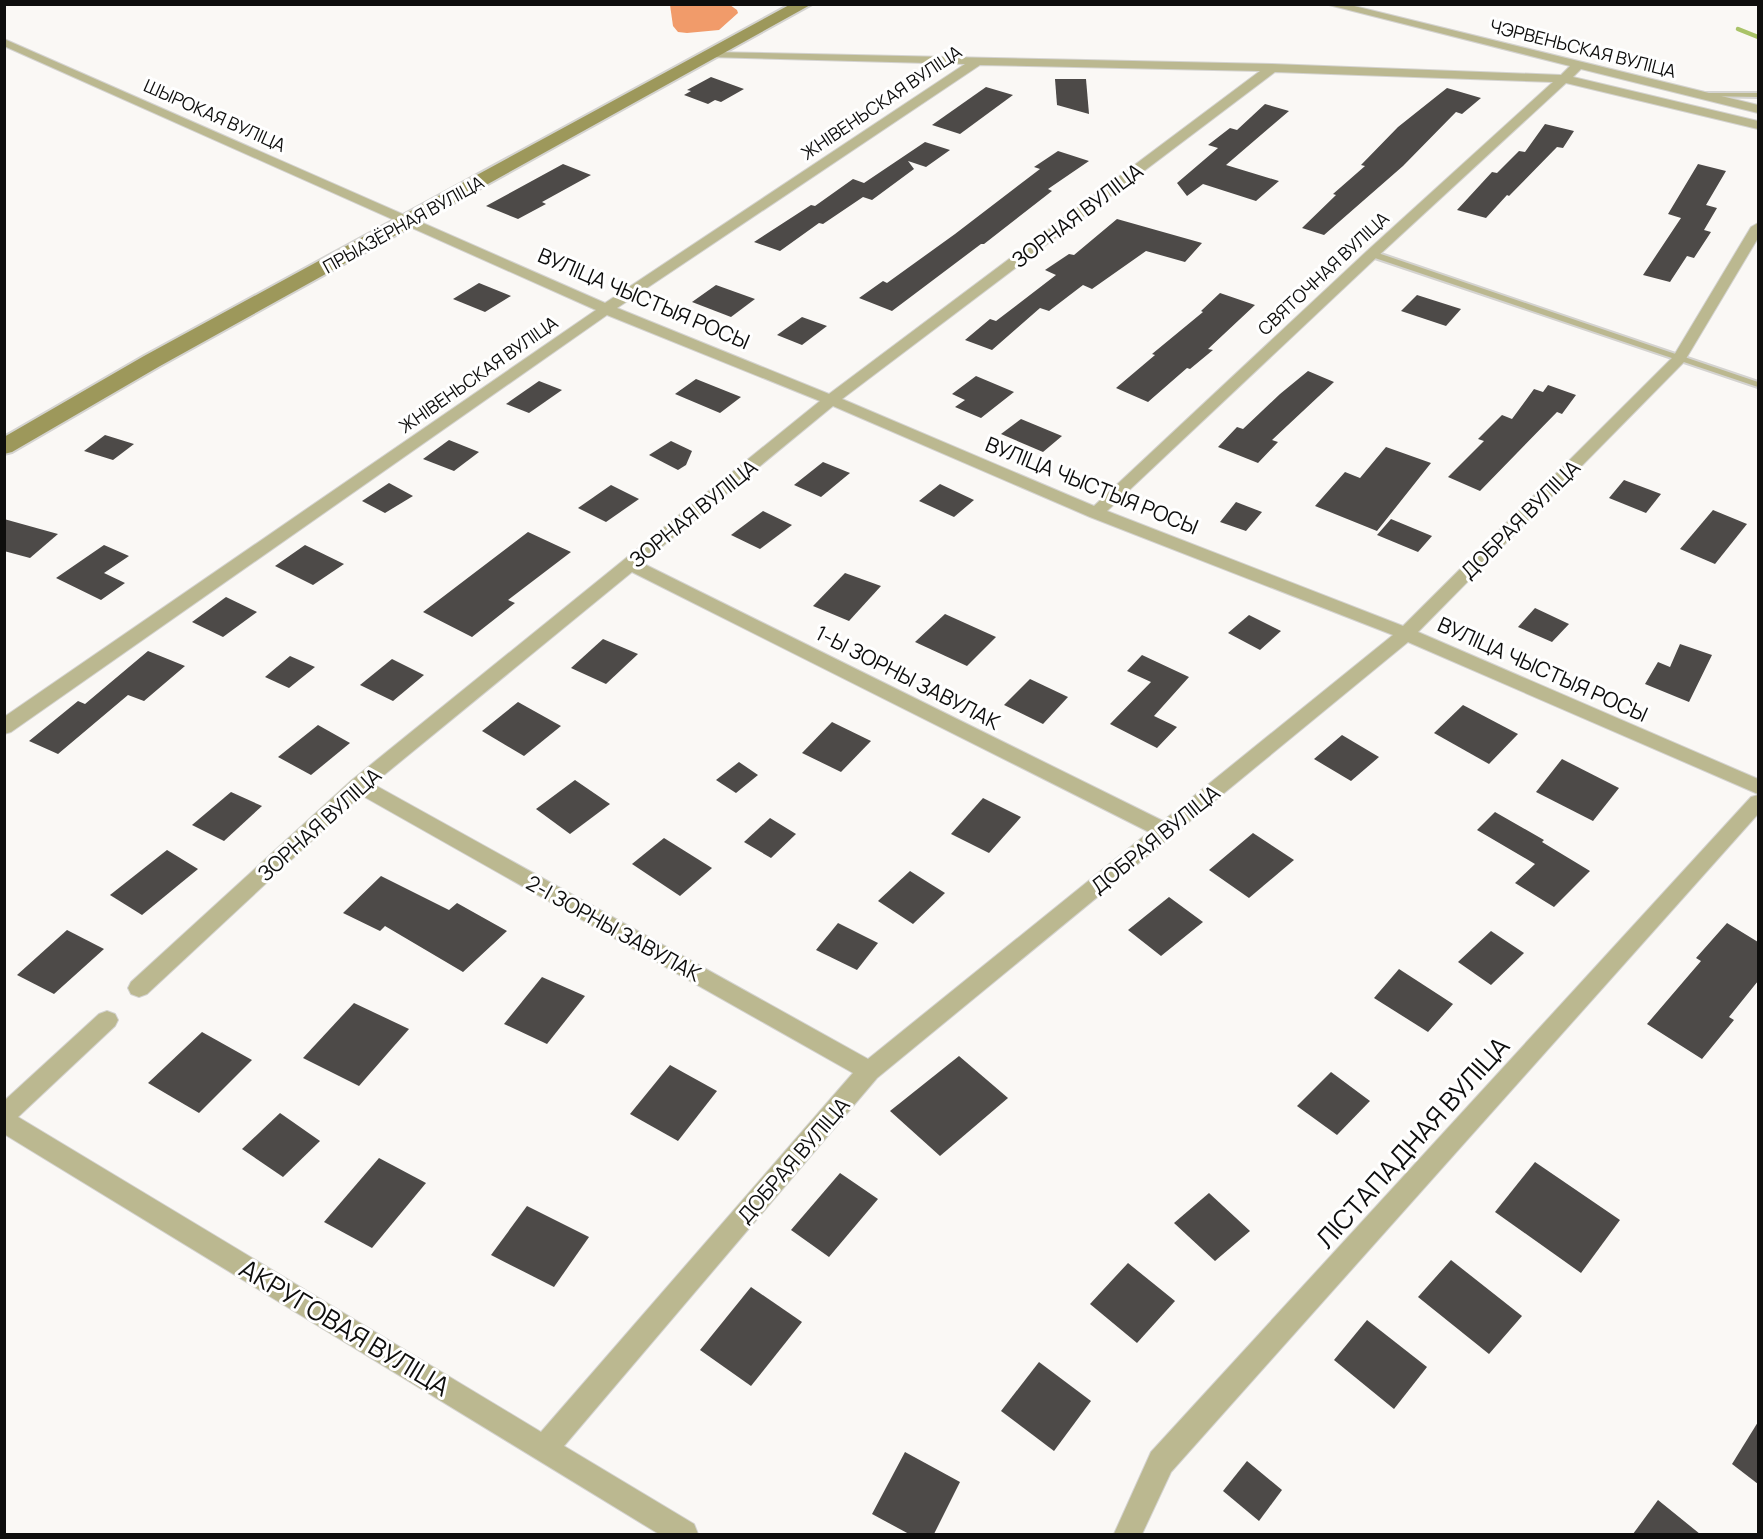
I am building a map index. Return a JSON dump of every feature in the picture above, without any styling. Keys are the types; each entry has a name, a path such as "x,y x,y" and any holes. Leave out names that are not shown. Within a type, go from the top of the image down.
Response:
{"street":[{"name":"ПРЫАЗЁРНАЯ ВУЛІЦА","path":"4,447 152,361 804,4"},
{"name":"ЧЭРВЕНЬСКАЯ ВУЛІЦА","path":"1330,4 1758,109"},
{"name":"ШЫРОКАЯ ВУЛІЦА","path":"4,42 411,220"},
{"path":"712,55 1272,68 1565,79 1758,125"},
{"name":"ЖНІВЕНЬСКАЯ ВУЛІЦА","path":"4,727 606,309 979,60"},
{"name":"СВЯТОЧНАЯ ВУЛІЦА","path":"1096,513 1372,254 1579,65"},
{"name":"ЗОРНАЯ ВУЛІЦА","path":"139,988 359,785 831,400 1272,68"},
{"name":"ВУЛІЦА ЧЫСТЫЯ РОСЫ","path":"411,220 606,309 831,400 1096,513 1406,634 1758,787"},
{"name":"ДОБРАЯ ВУЛІЦА","path":"545,1448 869,1071 1406,634 1679,359 1758,226"},
{"name":"1-Ы ЗОРНЫ ЗАВУЛАК","path":"630,564 1166,831"},
{"name":"2-І ЗОРНЫ ЗАВУЛАК","path":"359,785 869,1071"},
{"name":"ЛІСТАПАДНАЯ ВУЛІЦА","path":"1128,1534 1161,1462 1758,802"},
{"path":"4,1116 107,1020"},
{"name":"АКРУГОВАЯ ВУЛІЦА","path":"4,1121 684,1534"}],"lane":[{"path":"1702,95 1758,95"},
{"path":"1372,254 1758,384"}],"shaded area":[{"path":"670,5 730,5 738,13 719,30 678,32 673,26"}],"building":[{"path":"711,77 744,89 721,102 715,100 708,104 684,95 691,91 687,90"},
{"path":"1055,79 1086,79 1089,114 1057,105"},
{"path":"986,87 1013,95 960,134 932,125"},
{"path":"1447,88 1481,98 1462,114 1456,112 1403,166 1324,235 1302,228 1336,195 1333,194 1365,166 1361,165 1398,127"},
{"path":"1265,104 1289,111 1226,165 1279,181 1256,201 1203,184 1187,196 1177,183 1218,148 1208,145 1230,128 1237,130"},
{"path":"1545,124 1574,131 1563,148 1557,147 1486,218 1457,210 1492,172 1497,173 1519,151 1525,152"},
{"path":"925,142 950,150 926,167 908,161 914,169 872,200 863,197 823,224 819,223 780,251 754,242 811,205 815,206 853,179 864,183"},
{"path":"1058,151 1089,161 1048,189 1052,191 892,311 859,298 883,281 887,283 955,234 1040,169 1034,167"},
{"path":"563,164 591,175 542,202 546,204 518,219 486,206"},
{"path":"1698,164 1726,171 1706,205 1717,208 1704,230 1711,232 1694,258 1687,256 1670,282 1643,275 1681,218 1668,214"},
{"path":"1117,219 1202,243 1185,262 1146,251 1092,289 1083,285 1049,311 1040,308 992,350 965,340 990,319 996,321 1056,275 1045,270 1069,254 1074,255"},
{"path":"479,283 511,296 485,312 453,299"},
{"path":"716,285 755,299 731,317 692,302"},
{"path":"1220,293 1255,305 1208,349 1213,350 1190,369 1187,368 1148,402 1116,388 1155,355 1152,354 1203,312 1201,311"},
{"path":"1417,295 1461,309 1446,326 1401,311"},
{"path":"802,317 827,326 802,345 777,335"},
{"path":"1308,371 1334,382 1272,440 1278,442 1258,463 1218,447 1237,427 1243,429"},
{"path":"976,376 1014,392 981,418 955,407 965,400 952,394"},
{"path":"696,379 741,397 720,413 675,394"},
{"path":"539,381 562,390 529,413 506,404"},
{"path":"1548,385 1576,395 1562,414 1557,412 1480,491 1448,477 1484,441 1478,439 1502,415 1512,419 1534,389 1543,392"},
{"path":"1021,419 1062,436 1043,452 1001,434"},
{"path":"105,435 134,444 113,460 84,451"},
{"path":"449,440 479,452 454,471 423,459"},
{"path":"671,441 692,451 686,465 678,470 649,455"},
{"path":"1386,447 1431,463 1377,531 1315,506 1345,472 1360,478"},
{"path":"823,462 850,473 821,497 794,485"},
{"path":"1624,480 1661,494 1646,513 1609,498"},
{"path":"389,483 413,496 385,513 362,501"},
{"path":"940,484 974,500 954,517 919,501"},
{"path":"611,485 639,499 606,522 578,508"},
{"path":"1236,502 1262,512 1246,531 1220,522"},
{"path":"1713,510 1747,524 1715,564 1680,549"},
{"path":"763,511 792,525 760,549 731,535"},
{"path":"4,519 58,534 30,558 4,551"},
{"path":"1391,519 1432,536 1418,552 1377,535"},
{"path":"528,532 571,552 508,600 515,603 472,637 423,612"},
{"path":"104,545 129,556 104,573 125,583 101,600 56,578"},
{"path":"305,545 344,564 313,585 275,566"},
{"path":"845,573 881,586 849,621 813,606"},
{"path":"226,597 257,612 223,637 192,622"},
{"path":"1535,608 1569,624 1552,642 1518,627"},
{"path":"945,614 996,637 967,666 915,642"},
{"path":"1249,615 1281,631 1260,650 1228,633"},
{"path":"603,639 638,654 606,684 571,668"},
{"path":"1680,644 1712,655 1689,702 1645,684 1658,662 1670,667"},
{"path":"148,651 185,666 144,701 128,695 58,754 29,741 78,701 85,704"},
{"path":"1142,655 1189,677 1154,716 1177,727 1157,748 1110,724 1151,682 1127,671"},
{"path":"290,656 315,667 289,688 265,677"},
{"path":"392,659 424,675 393,701 360,685"},
{"path":"1030,679 1068,697 1043,724 1004,705"},
{"path":"518,702 561,726 524,756 482,731"},
{"path":"1463,705 1518,734 1489,764 1434,733"},
{"path":"832,722 871,741 841,772 802,753"},
{"path":"318,725 350,743 311,775 278,757"},
{"path":"1342,735 1379,757 1351,781 1314,759"},
{"path":"1562,759 1619,788 1593,821 1536,792"},
{"path":"739,762 758,775 736,793 716,780"},
{"path":"575,780 610,804 570,834 536,809"},
{"path":"231,792 262,806 224,841 192,825"},
{"path":"983,798 1021,817 989,853 951,834"},
{"path":"1495,812 1544,840 1542,842 1590,871 1554,907 1515,883 1535,864 1477,830"},
{"path":"770,818 796,834 771,858 744,842"},
{"path":"1253,833 1294,860 1249,898 1209,870"},
{"path":"664,838 712,868 680,896 632,864"},
{"path":"167,850 198,869 142,915 110,895"},
{"path":"910,871 945,893 913,924 878,901"},
{"path":"381,876 449,910 457,903 507,931 463,972 385,926 380,931 343,913"},
{"path":"1169,897 1203,922 1161,956 1128,930"},
{"path":"838,923 878,943 857,970 816,950"},
{"path":"1727,923 1758,942 1758,981 1729,1017 1734,1020 1702,1059 1647,1024 1701,961 1696,958"},
{"path":"67,930 104,949 54,994 17,975"},
{"path":"1491,931 1524,953 1491,985 1458,962"},
{"path":"1399,969 1453,1004 1428,1032 1374,998"},
{"path":"542,977 585,996 547,1044 504,1024"},
{"path":"354,1003 409,1029 359,1086 303,1058"},
{"path":"202,1032 252,1060 199,1113 148,1083"},
{"path":"959,1056 1008,1098 940,1156 890,1111"},
{"path":"670,1065 717,1091 678,1141 630,1114"},
{"path":"1331,1072 1370,1101 1337,1135 1297,1106"},
{"path":"280,1113 320,1141 283,1177 242,1149"},
{"path":"379,1158 426,1183 372,1248 324,1222"},
{"path":"1535,1162 1620,1220 1581,1273 1495,1212"},
{"path":"840,1173 878,1199 829,1257 791,1230"},
{"path":"1209,1193 1250,1231 1215,1261 1174,1223"},
{"path":"527,1206 589,1237 554,1287 491,1255"},
{"path":"1451,1260 1522,1316 1489,1354 1418,1297"},
{"path":"1128,1263 1175,1301 1137,1343 1090,1304"},
{"path":"751,1287 802,1322 751,1386 700,1350"},
{"path":"1367,1320 1427,1367 1394,1409 1334,1360"},
{"path":"1039,1362 1091,1401 1054,1451 1001,1411"},
{"path":"1758,1422 1758,1484 1732,1464"},
{"path":"905,1452 960,1482 934,1534 909,1534 872,1514"},
{"path":"1247,1461 1282,1490 1259,1521 1223,1491"},
{"path":"1658,1500 1700,1534 1633,1534"}],"waterway":[{"path":"1738,29 1758,37"}]}
